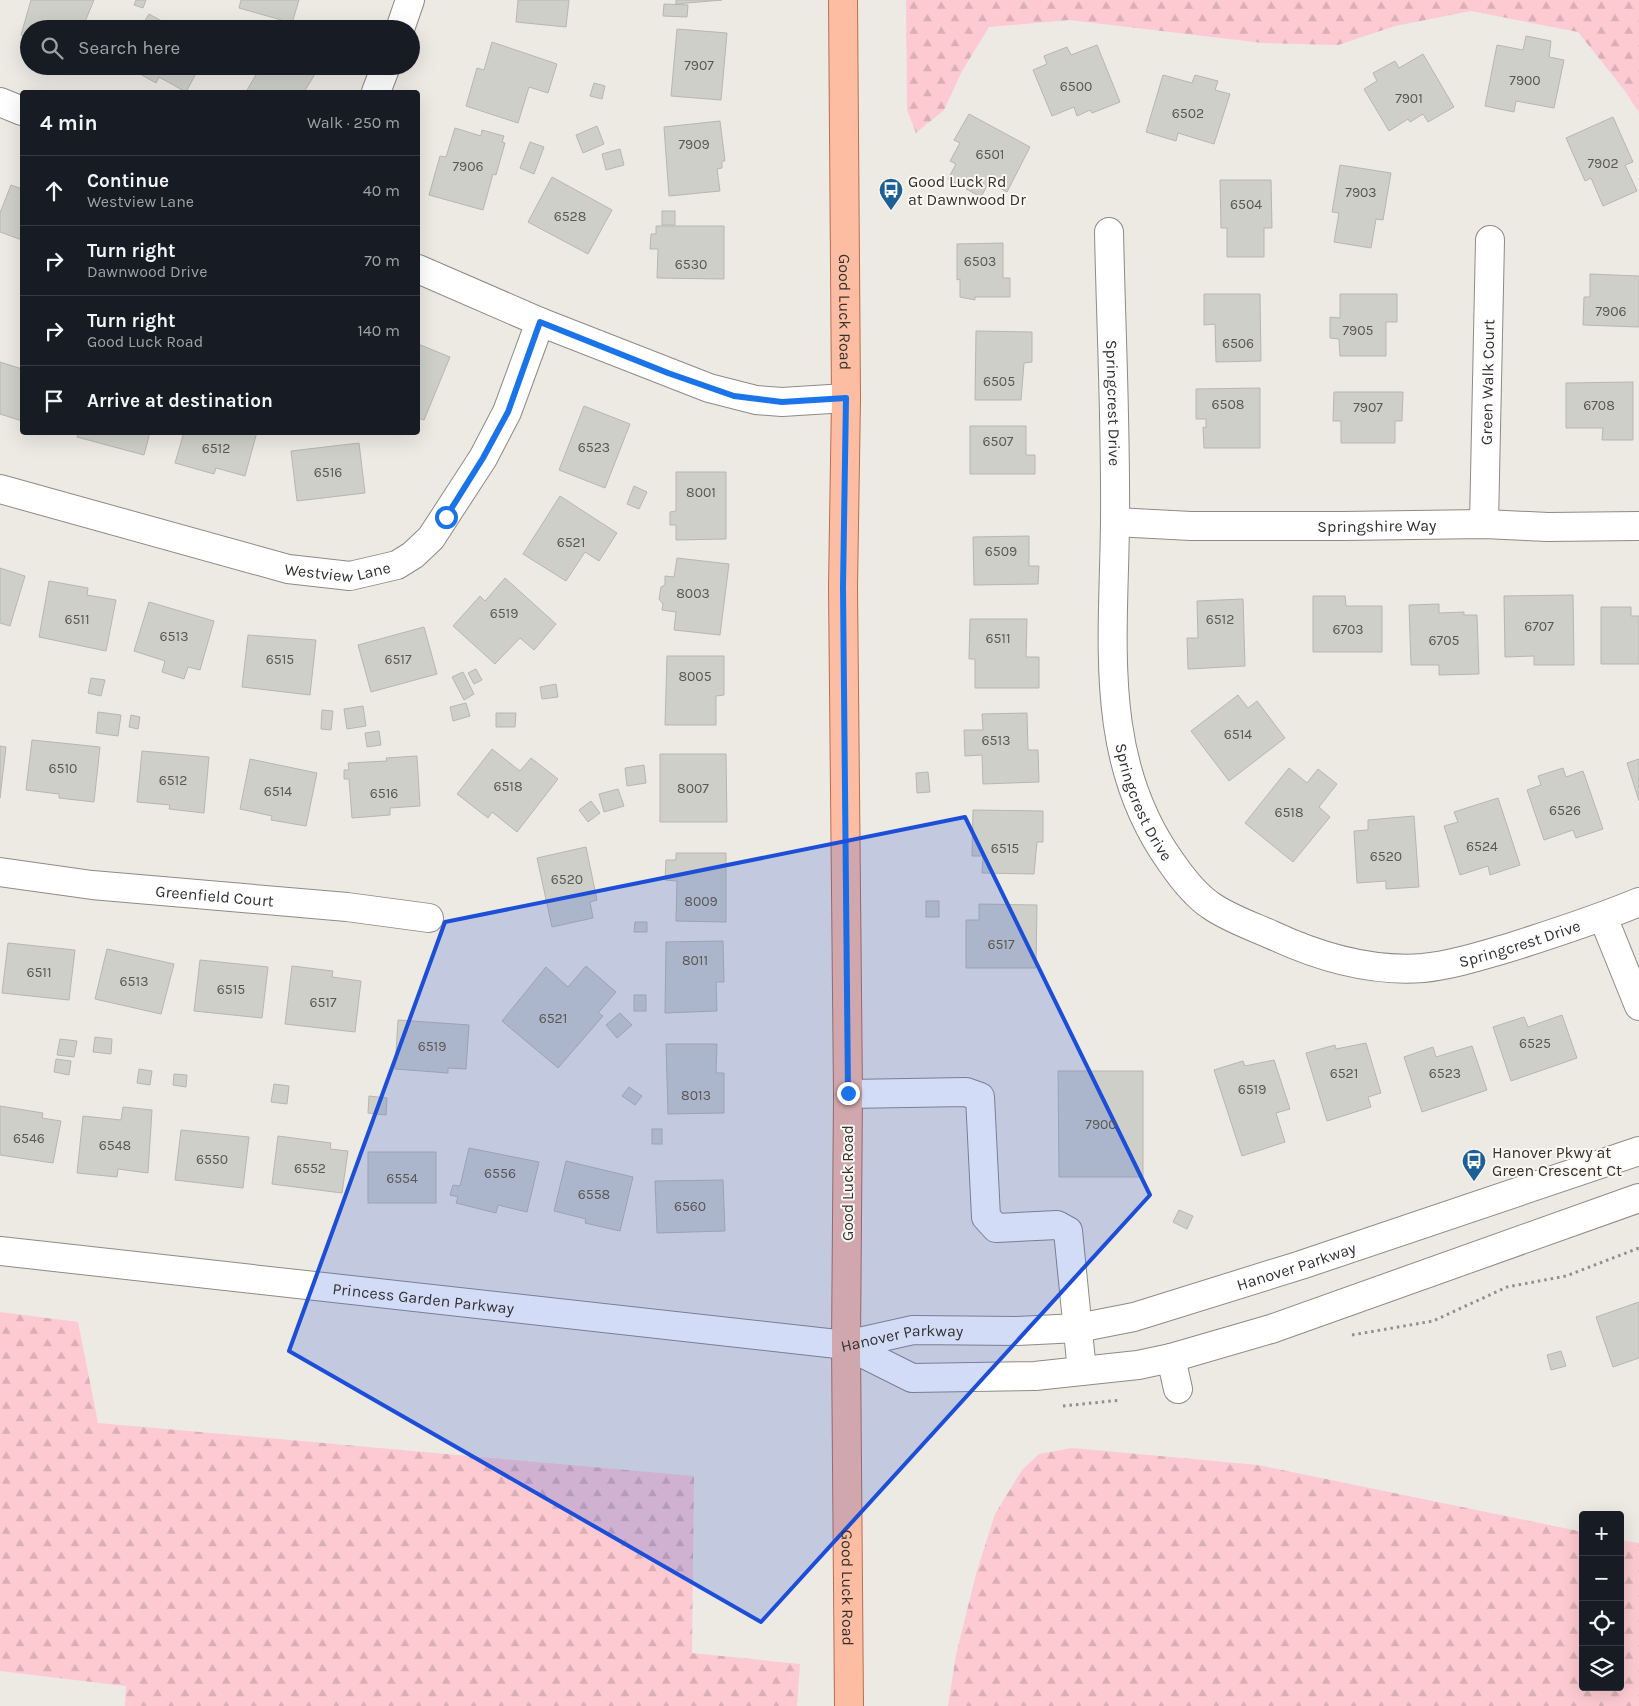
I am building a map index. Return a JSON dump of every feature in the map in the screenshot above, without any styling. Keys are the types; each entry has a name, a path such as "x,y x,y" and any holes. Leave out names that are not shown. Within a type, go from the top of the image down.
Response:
{"main road":[{"name":"Good Luck Road","path":"843,0 846,398 843,587 848,1094 846,1346 849,1706"}],"street":[{"path":"403,20 410,0"},
{"path":"377,90 383,75"},
{"path":"0,102 20,110"},
{"name":"Springcrest Drive","path":"1108,232 1115,522 1112,634 1119,743 1145,819 1160,848 1194,891 1210,905 1279,938 1328,957 1388,967 1422,968 1466,960 1603,917 1639,902"},
{"name":"Green Walk Court","path":"1484,524 1490,240"},
{"path":"420,270 540,322 668,373 734,396 782,402 846,398"},
{"name":"Westview Lane","path":"0,489 288,569 350,576 396,565 413,554 431,538 483,458 508,412 540,322"},
{"name":"Springshire Way","path":"1115,522 1191,526 1484,524 1548,527 1639,526"},
{"name":"Greenfield Court","path":"0,872 92,885 347,907 429,918"},
{"path":"1603,917 1639,1006"},
{"path":"848,1094 966,1092 980,1097 986,1217 996,1228 1057,1225 1068,1231 1082,1371"},
{"name":"Hanover Parkway","path":"846,1346 913,1330 1017,1331 1078,1328 1134,1317 1311,1262 1639,1151"},
{"name":"Hanover Parkway","path":"846,1346 912,1378 1035,1376 1172,1358 1271,1329 1639,1198"},
{"name":"Princess Garden Parkway","path":"0,1251 846,1346"},
{"path":"1172,1358 1178,1389"}],"path":[{"path":"1348,1335 1433,1321 1506,1287 1566,1276 1639,1248"}],"highlighted area":[{"path":"965,817 1150,1195 761,1622 289,1351 445,922"}],"green space":[{"path":"906,0 1639,0 1639,113 1625,91 1578,32 1471,11 1395,26 1338,45 1263,43 1069,20 989,27 962,71 944,110 916,133 907,110"},
{"path":"0,1312 78,1322 98,1423 694,1476 692,1653 800,1664 797,1706 125,1706 126,1686 0,1671"},
{"path":"1072,1448 1258,1465 1579,1531 1579,1691 1624,1691 1624,1541 1639,1543 1639,1706 948,1706 956,1655 976,1574 995,1514 1022,1470 1039,1454"}],"building":[{"path":"31,0 94,0 86,20 25,20"},
{"path":"136,0 146,0 143,8 134,5"},
{"path":"241,0 299,0 293,20 281,20 239,8"},
{"path":"518,0 569,0 566,27 516,22"},
{"path":"676,0 722,0 676,4"},
{"path":"664,4 688,5 687,17 663,16"},
{"path":"149,14 160,20 145,20"},
{"path":"677,29 727,33 721,100 671,96"},
{"path":"1526,36 1551,41 1549,57 1564,60 1554,108 1516,101 1514,112 1485,106 1497,45 1523,50"},
{"path":"492,42 557,64 548,93 529,87 518,123 466,106 477,68 484,70"},
{"path":"1097,45 1120,102 1092,113 1090,110 1077,116 1074,107 1052,116 1033,70 1047,64 1044,56 1067,47 1071,55"},
{"path":"1423,54 1454,107 1428,122 1423,114 1410,122 1408,119 1389,131 1364,89 1377,81 1373,73 1395,61 1399,68"},
{"path":"142,75 195,75 187,90 182,90 159,77 156,83"},
{"path":"256,75 314,75 305,90 247,90"},
{"path":"1163,75 1192,83 1195,75 1218,81 1215,90 1230,94 1214,144 1178,133 1176,141 1146,132"},
{"path":"594,83 605,86 602,99 590,96"},
{"path":"969,114 1030,147 1007,192 989,182 981,197 948,179 956,164 950,161 960,143 954,140"},
{"path":"1613,117 1633,162 1625,165 1637,191 1603,206 1591,178 1585,181 1566,138"},
{"path":"720,121 725,161 722,161 722,168 717,169 720,191 669,196 664,127"},
{"path":"597,126 604,144 583,153 576,135"},
{"path":"455,128 481,136 482,130 504,136 502,142 505,143 496,175 493,174 483,210 429,195 440,156 446,157"},
{"path":"530,142 544,147 534,174 520,168"},
{"path":"620,149 624,165 606,170 602,154"},
{"path":"1340,165 1391,173 1383,220 1376,219 1371,248 1334,242 1339,213 1332,212"},
{"path":"552,177 612,210 588,254 528,222"},
{"path":"1220,180 1271,180 1272,228 1264,228 1264,257 1227,257 1227,228 1221,228"},
{"path":"11,185 20,188 20,239 0,232 0,213"},
{"path":"662,211 675,211 675,225 662,225"},
{"path":"656,226 724,226 724,279 657,278 658,249 650,249 651,234 656,234"},
{"path":"1003,243 1003,278 1010,278 1010,297 975,297 975,300 960,297 960,279 957,280 957,244"},
{"path":"1590,274 1639,276 1639,327 1583,325 1584,297 1590,297"},
{"path":"1204,294 1260,294 1261,361 1216,362 1215,324 1204,325"},
{"path":"1340,294 1397,294 1397,322 1386,322 1386,356 1340,356 1339,339 1330,338 1330,317 1340,318"},
{"path":"976,331 1032,332 1032,362 1024,363 1021,400 975,400"},
{"path":"420,345 450,357 424,420 420,419"},
{"path":"0,362 20,368 20,420 0,414"},
{"path":"1633,382 1633,440 1602,440 1603,428 1566,428 1566,383"},
{"path":"1260,388 1260,448 1204,448 1203,427 1206,428 1206,419 1196,419 1196,389"},
{"path":"1334,392 1403,392 1402,421 1395,421 1395,443 1341,443 1341,421 1333,421"},
{"path":"584,406 630,424 605,488 559,470"},
{"path":"970,426 1026,426 1026,455 1035,455 1035,474 970,474"},
{"path":"78,435 149,435 144,455 77,437"},
{"path":"183,435 256,435 245,476 216,468 214,474 175,463"},
{"path":"359,443 365,493 297,501 291,451"},
{"path":"676,472 726,472 726,539 676,540 676,525 670,525 670,512 676,511"},
{"path":"634,486 647,492 639,509 627,504"},
{"path":"560,496 617,533 599,561 585,552 566,581 523,554"},
{"path":"1029,536 1029,566 1039,566 1038,584 974,585 973,537"},
{"path":"677,558 729,564 720,635 674,630 676,612 662,610 663,604 659,599 661,587 665,585 665,576 674,577"},
{"path":"0,568 25,576 10,626 0,623"},
{"path":"505,578 556,624 534,650 520,638 495,664 453,626 480,596 485,601"},
{"path":"49,581 88,588 87,595 116,600 106,651 39,637"},
{"path":"1573,595 1574,665 1534,665 1534,656 1505,657 1504,596"},
{"path":"1313,596 1345,596 1346,606 1382,606 1382,652 1313,652"},
{"path":"1243,599 1245,666 1188,669 1187,638 1198,638 1197,601"},
{"path":"149,602 214,621 200,670 188,667 184,679 162,672 165,661 134,651"},
{"path":"1439,604 1439,613 1464,612 1464,615 1477,615 1479,674 1439,675 1439,665 1411,665 1409,605"},
{"path":"1601,607 1631,607 1631,616 1639,616 1639,664 1601,664"},
{"path":"970,619 1027,619 1026,657 1039,657 1039,688 975,688 975,659 969,659"},
{"path":"424,627 437,674 371,692 358,645"},
{"path":"248,635 316,640 310,695 242,687"},
{"path":"667,656 724,656 724,695 716,696 716,725 665,725"},
{"path":"476,669 482,680 474,684 468,673"},
{"path":"463,672 474,694 464,700 452,677"},
{"path":"91,678 105,680 101,696 88,693"},
{"path":"556,684 558,697 542,699 540,687"},
{"path":"1238,695 1248,708 1257,701 1285,738 1229,781 1191,731"},
{"path":"466,703 470,716 453,721 450,707"},
{"path":"363,706 366,726 347,729 344,709"},
{"path":"322,710 333,711 331,730 321,729"},
{"path":"98,712 121,715 118,736 96,733"},
{"path":"496,713 516,713 515,727 496,727"},
{"path":"1027,713 1028,750 1038,750 1039,782 983,784 982,755 965,756 964,730 983,730 982,714"},
{"path":"131,715 140,717 138,729 129,727"},
{"path":"379,731 381,745 367,747 365,733"},
{"path":"32,740 100,747 94,802 59,798 59,794 26,790"},
{"path":"0,746 6,747 0,798"},
{"path":"492,749 520,771 531,758 558,779 517,832 492,812 488,818 457,794"},
{"path":"142,751 209,757 204,813 169,809 170,805 137,802"},
{"path":"660,754 726,754 727,822 660,822"},
{"path":"417,756 420,806 390,808 390,815 352,818 349,779 344,779 344,770 349,770 348,763 387,761 386,758"},
{"path":"250,759 317,773 306,826 271,820 272,816 240,809"},
{"path":"1639,759 1639,801 1627,763"},
{"path":"644,765 646,783 627,786 625,768"},
{"path":"1289,768 1307,783 1318,769 1337,784 1319,807 1330,817 1293,862 1245,823"},
{"path":"1563,768 1566,777 1583,771 1603,829 1576,838 1573,830 1544,840 1527,790 1541,785 1538,776"},
{"path":"928,772 930,792 917,793 916,773"},
{"path":"618,789 624,806 604,812 599,794"},
{"path":"1498,798 1520,865 1490,875 1488,866 1460,875 1444,826 1458,822 1454,812"},
{"path":"591,801 600,813 588,822 579,810"},
{"path":"973,810 1043,811 1043,842 1037,842 1034,874 982,873 983,856 972,856"},
{"path":"1414,816 1419,887 1386,889 1386,881 1357,883 1354,831 1368,830 1368,820"},
{"path":"586,847 597,900 590,902 593,918 552,927 537,858"},
{"path":"676,853 726,853 726,922 676,921 677,881 665,880 666,860 676,860"},
{"path":"926,901 939,901 939,917 926,917"},
{"path":"979,904 1037,905 1036,968 966,968 966,920 979,920"},
{"path":"635,922 647,922 647,932 634,932"},
{"path":"723,941 724,982 716,982 717,1011 665,1013 666,942"},
{"path":"8,943 75,950 69,1000 2,993"},
{"path":"107,949 174,964 161,1014 95,999"},
{"path":"200,960 268,967 262,1018 194,1011"},
{"path":"292,966 333,971 332,977 361,981 355,1032 285,1024"},
{"path":"586,966 616,992 598,1013 603,1016 558,1068 502,1021 546,967 568,987"},
{"path":"634,995 646,995 646,1011 634,1011"},
{"path":"620,1013 632,1025 617,1038 606,1025"},
{"path":"1562,1015 1577,1058 1511,1081 1493,1027 1524,1017 1528,1027"},
{"path":"398,1020 469,1025 466,1069 448,1068 448,1073 395,1069"},
{"path":"95,1037 112,1039 111,1054 93,1052"},
{"path":"60,1039 77,1041 74,1057 57,1055"},
{"path":"1366,1043 1381,1093 1368,1097 1371,1107 1327,1121 1306,1053 1335,1045 1336,1049"},
{"path":"666,1044 717,1044 716,1073 724,1073 724,1113 668,1114"},
{"path":"1472,1046 1487,1090 1422,1112 1404,1057 1433,1047 1436,1057"},
{"path":"56,1059 71,1061 69,1075 54,1072"},
{"path":"1274,1060 1290,1109 1276,1113 1285,1142 1242,1156 1214,1070 1243,1061 1245,1066"},
{"path":"139,1069 152,1071 150,1085 137,1083"},
{"path":"1058,1071 1143,1071 1143,1177 1059,1177"},
{"path":"174,1074 187,1075 186,1087 173,1085"},
{"path":"274,1084 289,1086 287,1104 271,1102"},
{"path":"629,1087 642,1096 635,1105 622,1096"},
{"path":"369,1096 387,1098 386,1115 368,1113"},
{"path":"0,1106 43,1113 42,1118 61,1121 53,1163 0,1155"},
{"path":"123,1107 152,1110 148,1173 118,1169 117,1177 77,1173 83,1116 121,1120"},
{"path":"652,1129 662,1129 662,1144 652,1144"},
{"path":"181,1130 249,1137 243,1188 175,1180"},
{"path":"278,1136 331,1143 330,1149 348,1151 342,1193 272,1184"},
{"path":"469,1148 539,1162 527,1212 498,1205 496,1213 456,1203 458,1197 450,1195 453,1185 460,1186"},
{"path":"368,1152 436,1152 436,1203 368,1203"},
{"path":"566,1161 633,1177 620,1231 585,1223 586,1219 554,1211"},
{"path":"723,1180 725,1231 657,1233 655,1181"},
{"path":"1179,1210 1193,1216 1187,1229 1173,1222"},
{"path":"1639,1302 1639,1358 1613,1367 1596,1317"},
{"path":"1561,1351 1566,1366 1551,1370 1547,1355"}],"place":[{"name":"Good Luck Rd at Dawnwood Dr","path":"891,211"},
{"name":"Hanover Pkwy at Green Crescent Ct","path":"1474,1182"}],"route":[{"path":"446,517 483,458 508,412 540,322 668,373 734,396 782,402 809,402 846,398 843,587 848,1093"}]}
